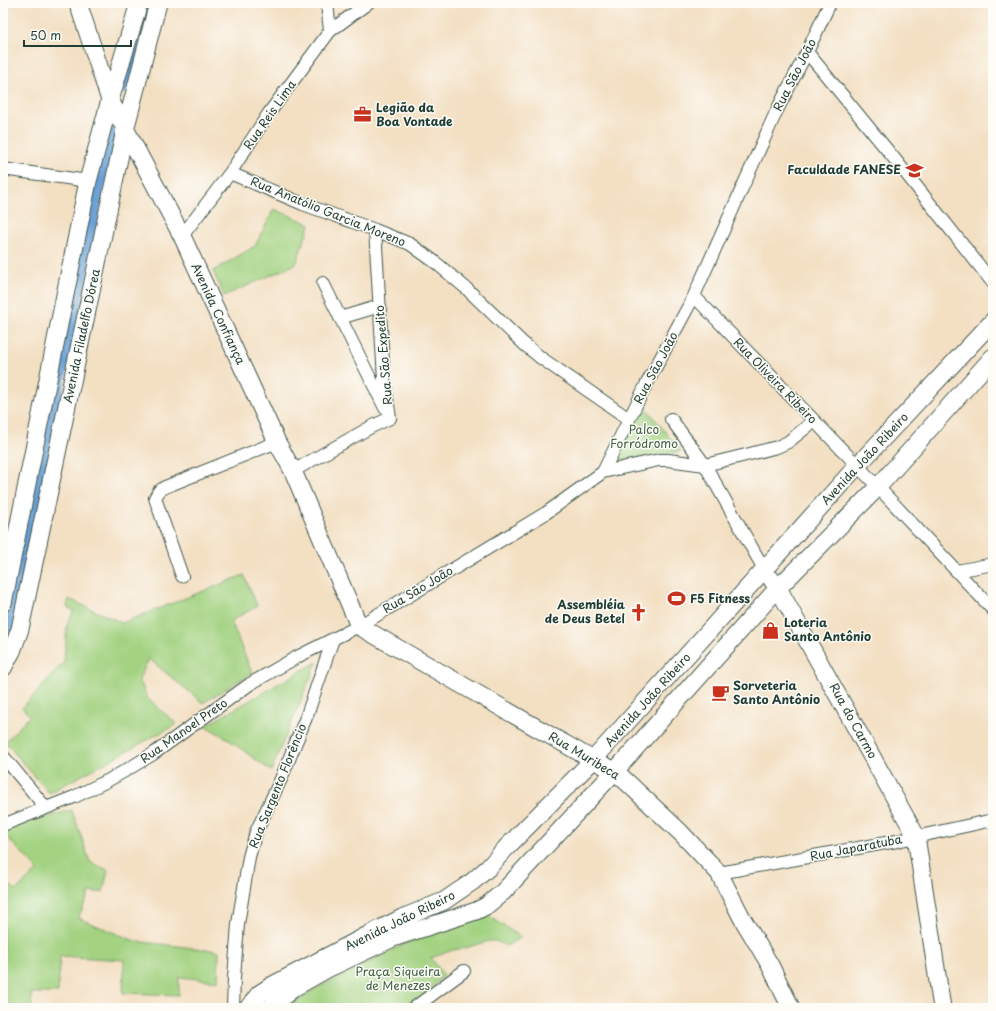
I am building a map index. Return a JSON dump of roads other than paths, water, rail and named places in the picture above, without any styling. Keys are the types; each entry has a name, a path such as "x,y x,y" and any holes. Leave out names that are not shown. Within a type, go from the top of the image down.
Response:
{"street":[{"name":"Avenida Confiança","path":"78,3 111,102 182,236 277,442 293,471 359,626"},
{"name":"Avenida Filadelfo Dórea","path":"3,603 88,181 139,3"},
{"name":"Avenida Filadelfo Dórea","path":"3,668 12,651 20,629 124,129 158,3"},
{"path":"327,3 330,31"},
{"name":"Rua Reis Lima","path":"182,236 230,173 269,113 330,31 368,3"},
{"name":"Rua São João","path":"359,626 546,513 603,472 694,296 776,110 807,52 829,4"},
{"path":"807,52 993,283"},
{"path":"3,169 88,181"},
{"name":"Rua Anatólio Garcia Moreno","path":"230,173 303,204 410,244 435,262 467,289 524,344 541,358 630,418"},
{"name":"Rua São Expedito","path":"293,471 371,427 390,418 384,379 375,230"},
{"path":"323,284 390,418"},
{"name":"Rua Oliveira Ribeiro","path":"694,296 878,487"},
{"path":"340,318 380,306"},
{"name":"Avenida João Ribeiro","path":"248,1008 259,994 271,986 370,934 444,901 467,886 488,868 593,760 857,466 993,321"},
{"name":"Avenida João Ribeiro","path":"269,1008 295,987 334,966 393,938 476,911 486,906 503,892 615,772 778,588 878,487 993,357"},
{"name":"Rua do Carmo","path":"671,419 705,464 764,569 778,588 916,836 942,1008"},
{"path":"603,472 659,460 705,464 746,456 782,445 792,440 814,421"},
{"path":"182,576 156,498 159,492 165,487 277,442"},
{"path":"878,487 993,610"},
{"path":"956,571 993,564"},
{"name":"Rua Manoel Preto","path":"3,825 107,781 153,754 250,684 297,657 359,626"},
{"name":"Rua Muribeca","path":"359,626 615,772 680,832 719,873 742,918 770,965 789,1007"},
{"name":"Rua Sargento Florêncio","path":"234,1008 234,978 238,924 249,857 256,832 281,779 307,715 333,639"},
{"path":"3,756 46,808"},
{"name":"Rua Japaratuba","path":"719,873 993,820"},
{"path":"414,1008 464,971"}],"waterway":[{"path":"124,86 150,3"},
{"path":"3,647 8,639 53,404 109,134"}],"place":[{"name":"Legião da Boa Vontade","path":"363,115"},
{"name":"Faculdade FANESE","path":"914,170"},
{"name":"F5 Fitness","path":"677,599"},
{"name":"Assembléia de Deus Betel","path":"638,612"},
{"name":"Loteria Santo Antônio","path":"771,630"},
{"name":"Sorveteria Santo Antônio","path":"720,693"}],"park label":[{"name":"Palco Forródromo","path":"644,437"},
{"name":"Praça Siqueira de Menezes","path":"398,979"}]}
